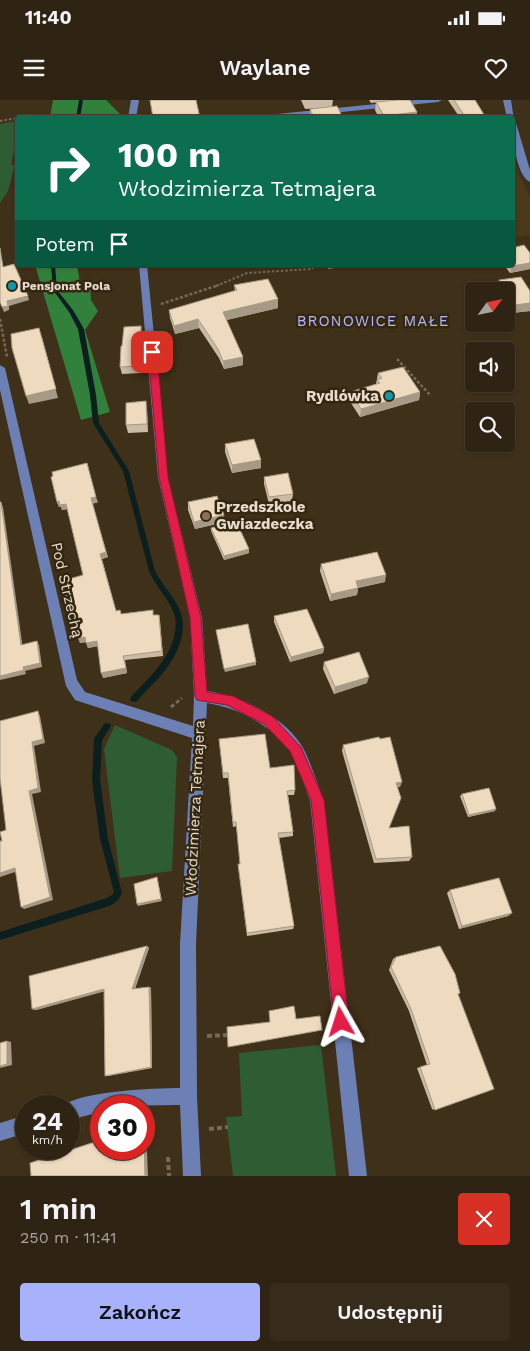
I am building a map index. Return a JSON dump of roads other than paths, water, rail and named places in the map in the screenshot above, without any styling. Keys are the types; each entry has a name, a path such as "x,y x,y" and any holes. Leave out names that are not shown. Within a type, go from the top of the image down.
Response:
{"street":[{"path":"132,115 135,100"},
{"path":"287,115 438,100"},
{"path":"507,100 510,115"},
{"path":"515,135 521,158 530,180"},
{"name":"Włodzimierza Tetmajera","path":"144,267 164,477 196,618 201,696 188,944 188,1097 192,1176"},
{"name":"Pod Strzechą","path":"4,366 71,682 80,696 198,734"},
{"path":"201,696 228,700 268,720 295,747 317,800 358,1176"},
{"path":"80,1107 167,1096 188,1097"},
{"path":"0,1132 15,1127"}],"waterway":[{"path":"78,115 81,100"},
{"path":"53,267 55,290 71,311 81,329 96,423 126,471 152,571 174,606 180,623 174,649 168,660 158,674 134,699"},
{"path":"0,936 109,902 118,893 104,839 96,780 98,739 107,726"}],"place":[{"name":"Pensjonat Pola","path":"12,286"},
{"name":"Rydlówka","path":"389,396"},
{"name":"Przedszkole Gwiazdeczka","path":"206,516"}],"district":[{"name":"BRONOWICE MAŁE","path":"373,321"}]}
